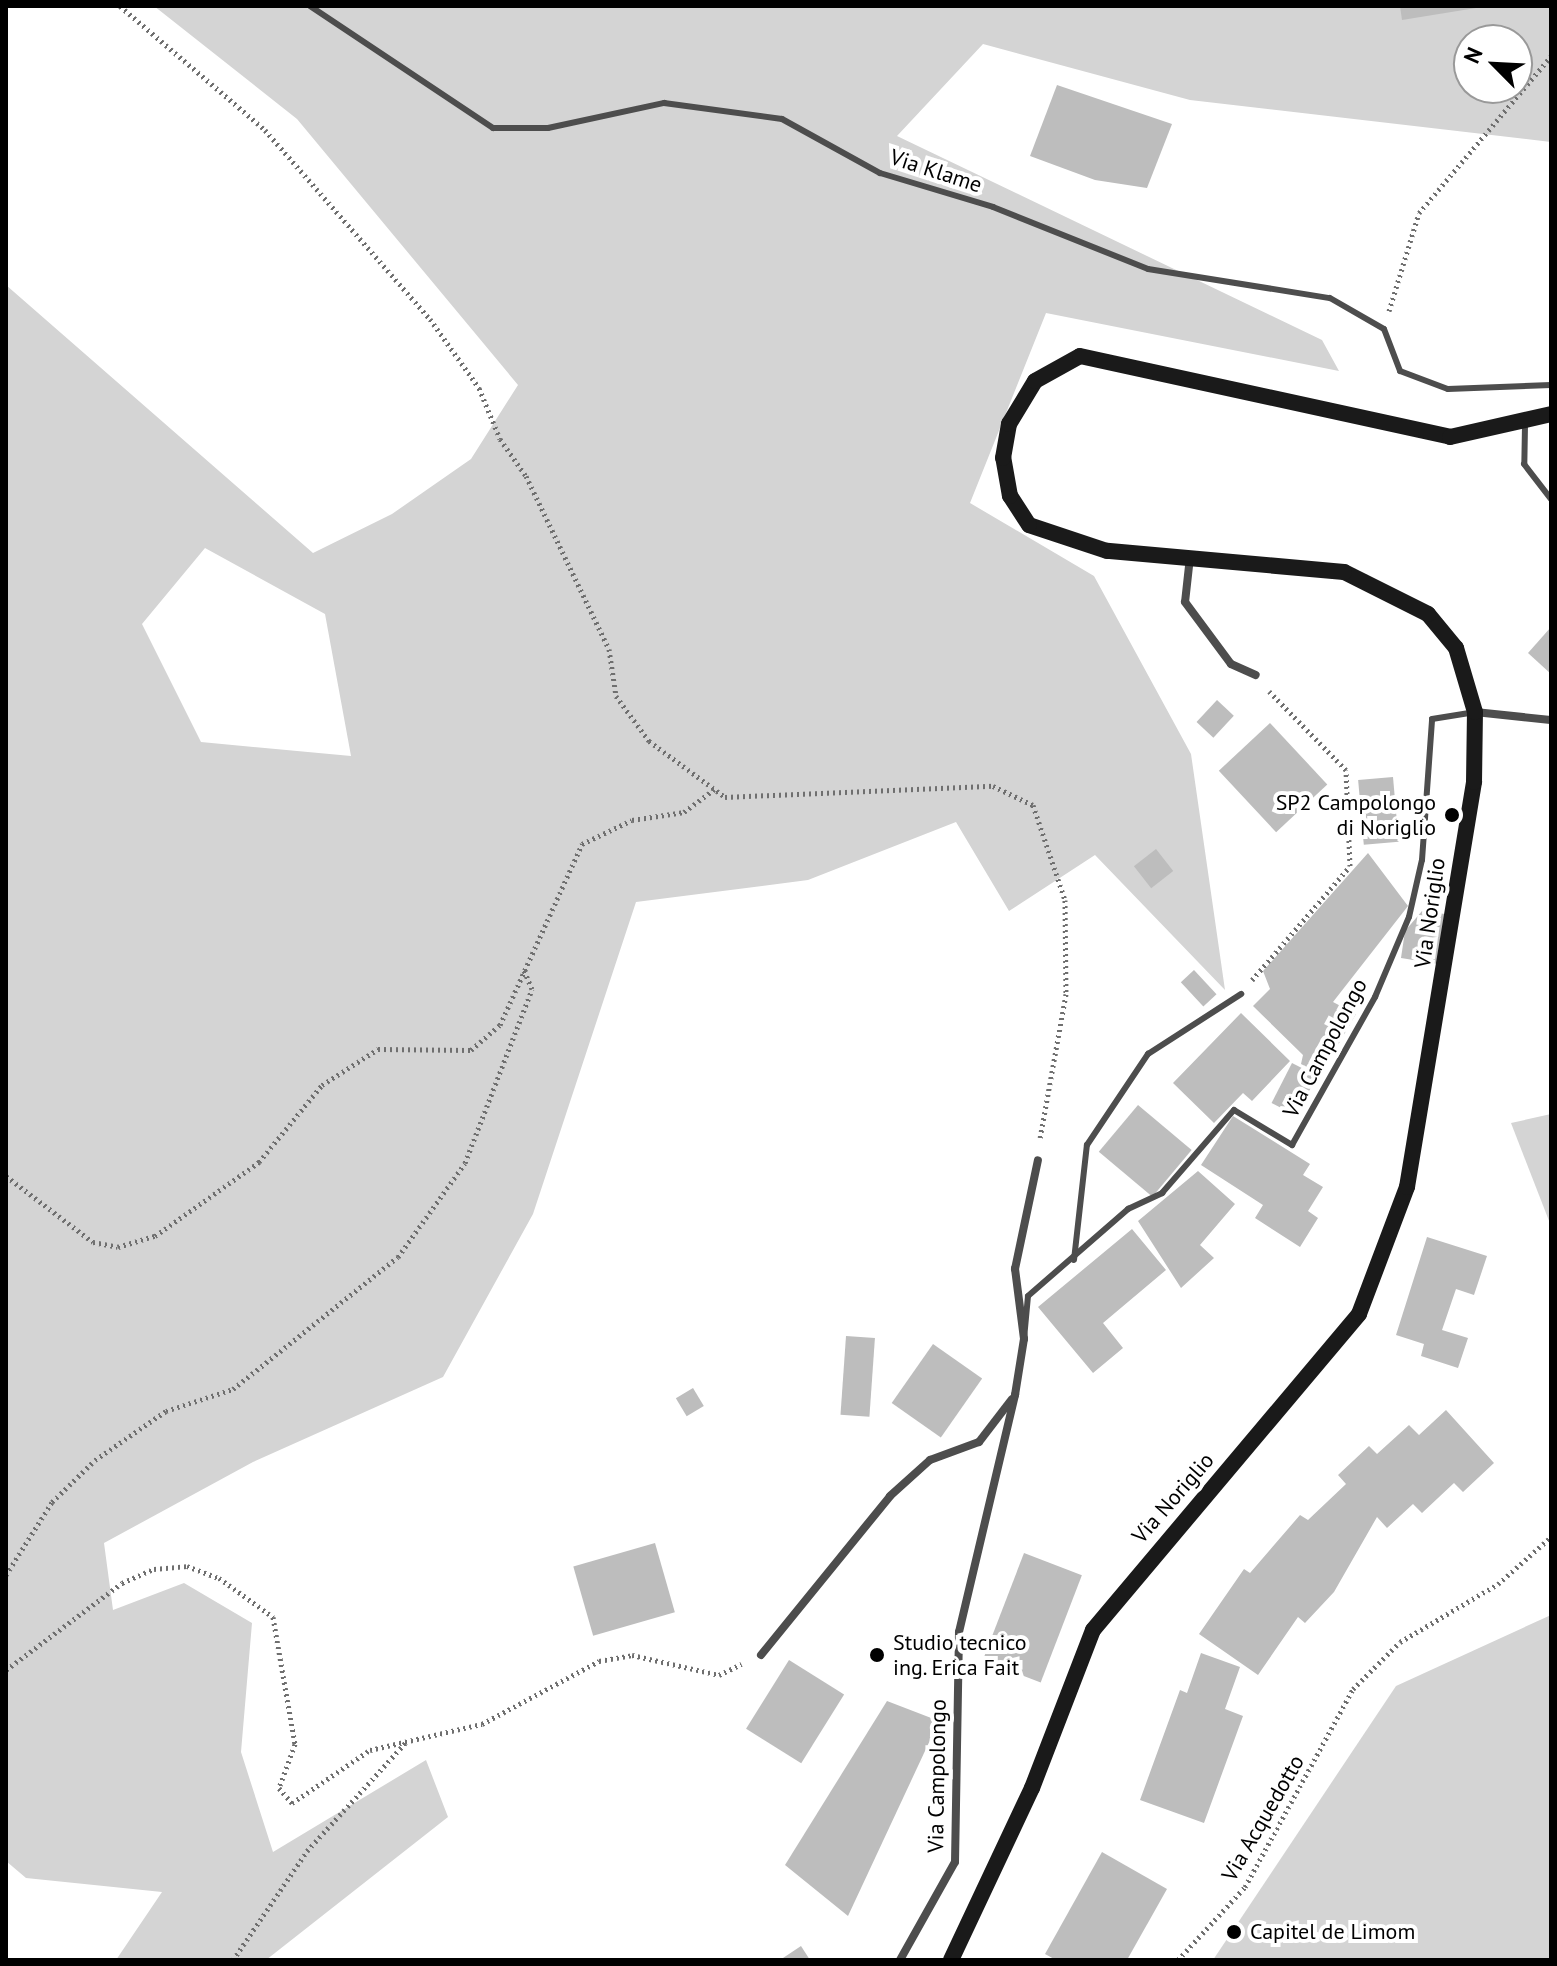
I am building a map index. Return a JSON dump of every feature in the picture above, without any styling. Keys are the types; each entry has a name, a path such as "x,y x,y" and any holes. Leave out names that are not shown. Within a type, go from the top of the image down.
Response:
{"main road":[{"name":"Via Noriglio","path":"951,1960 1026,1802 1093,1630 1359,1314 1407,1187 1423,1112 1474,782 1475,712 1456,648 1428,614 1388,589 1344,572 1107,551 1029,525 1010,496 1003,458 1009,424 1035,381 1080,356 1450,437 1525,425 1551,414"}],"street":[{"path":"1190,557 1185,602 1231,664 1256,675"},
{"path":"1475,712 1551,720"},
{"name":"Via Campolongo","path":"900,1960 955,1862 959,1632 1015,1395 1024,1339 1015,1269 1038,1160"},
{"name":"Via Campolongo","path":"761,1655 890,1496 930,1460 979,1442 1015,1395"}],"lane":[{"name":"Via Klame","path":"310,6 493,128 548,128 664,103 782,119 880,173 993,207 1148,269 1330,298 1384,329"},
{"path":"1384,329 1400,371 1448,389 1551,385"},
{"path":"1525,425 1524,464 1551,499"},
{"name":"Via Campolongo","path":"1024,1339 1028,1296 1074,1261 1128,1209 1162,1193 1234,1110 1292,1145 1375,997 1409,917 1422,860 1432,719 1475,712"},
{"path":"1074,1261 1087,1145 1148,1054 1241,994"}],"path":[{"path":"120,6 265,130 430,319 479,388 500,439 526,476 609,649 616,696 649,741 714,789 760,800 993,786 1033,805 1065,900 1066,994 1038,1160"},
{"path":"1384,329 1419,213 1551,56"},
{"path":"1241,994 1350,866 1346,770 1256,675"},
{"path":"6,1176 93,1242 118,1247 155,1236 259,1162 322,1085 378,1049 471,1050 500,1025 582,844 632,820 684,812 714,789"},
{"path":"6,1575 52,1502 95,1460 166,1411 233,1389 398,1257 465,1163 532,989 523,969"},
{"name":"Via Acquedotto","path":"1178,1960 1245,1887 1353,1689 1400,1642 1498,1584 1551,1537"},
{"path":"6,1670 122,1583 154,1569 187,1566 250,1594 273,1617 295,1744 280,1798 302,1800 370,1750 482,1724 599,1661 632,1655 719,1675 761,1655"},
{"path":"233,1960 307,1851 408,1741"}],"shaded area":[{"path":"154,6 1551,6 1551,142 1190,100 983,44 897,136 1322,340 1339,371 1046,313 970,503 1094,576 1191,754 1225,990 1095,855 1009,911 956,822 808,880 636,902 533,1214 443,1377 253,1462 104,1543 113,1610 184,1583 252,1623 241,1752 273,1852 426,1760 448,1817 266,1960 116,1960 162,1892 26,1878 6,1861 6,285 313,553 392,514 471,459 518,385 297,119","holes":["205,548 325,614 351,756 201,742 142,624"]},
{"path":"1551,1114 1551,1226 1511,1123"},
{"path":"1551,1615 1551,1960 1213,1960 1396,1686"}],"building":[{"path":"1400,6 1476,6 1476,8 1402,20"},
{"path":"1057,85 1172,124 1147,188 1095,180 1030,156"},
{"path":"1551,627 1551,674 1528,653"},
{"path":"1217,700 1234,716 1213,738 1197,722"},
{"path":"1270,723 1327,784 1276,832 1219,771"},
{"path":"1393,777 1399,842 1364,845 1358,780"},
{"path":"1156,849 1173,871 1151,888 1134,866"},
{"path":"1368,853 1408,906 1333,1002 1356,1014 1321,1074 1301,1064 1303,1055 1253,1006 1270,989 1263,971"},
{"path":"1422,911 1445,914 1438,964 1401,958 1405,931"},
{"path":"1194,970 1217,994 1203,1006 1181,982"},
{"path":"1241,1013 1290,1061 1252,1101 1243,1093 1214,1123 1173,1083"},
{"path":"1292,1063 1317,1076 1297,1116 1272,1103"},
{"path":"1138,1105 1192,1150 1152,1197 1099,1152"},
{"path":"1233,1116 1310,1164 1303,1175 1323,1187 1308,1211 1318,1218 1300,1247 1255,1218 1263,1205 1201,1165"},
{"path":"1198,1171 1235,1204 1200,1245 1214,1258 1181,1288 1138,1221"},
{"path":"1132,1229 1166,1270 1103,1323 1123,1348 1093,1373 1038,1307"},
{"path":"1427,1237 1487,1256 1474,1295 1456,1289 1442,1330 1468,1338 1458,1368 1421,1356 1424,1344 1396,1335"},
{"path":"846,1336 875,1338 869,1417 840,1415"},
{"path":"933,1344 982,1378 941,1437 892,1403"},
{"path":"693,1388 704,1406 687,1416 676,1398"},
{"path":"1446,1410 1494,1463 1463,1492 1454,1483 1422,1513 1413,1504 1387,1528 1377,1517 1334,1592 1305,1623 1298,1617 1258,1675 1199,1634 1244,1569 1250,1573 1300,1515 1308,1520 1346,1484 1338,1475 1369,1446 1377,1454 1409,1425 1419,1435"},
{"path":"655,1543 675,1612 593,1636 573,1566"},
{"path":"1024,1553 1082,1575 1041,1683 983,1660"},
{"path":"1201,1653 1240,1667 1225,1709 1243,1716 1204,1823 1140,1800 1180,1690 1187,1693"},
{"path":"789,1660 844,1694 801,1763 746,1729"},
{"path":"887,1701 939,1721 848,1916 785,1865"},
{"path":"1102,1852 1167,1889 1127,1960 1056,1960 1045,1954"},
{"path":"801,1946 810,1960 780,1960"}],"place":[{"name":"SP2 Campolongo di Noriglio","path":"1452,815"},
{"name":"Studio tecnico ing. Erica Fait","path":"877,1655"},
{"name":"Capitel de Limom","path":"1234,1932"}]}
